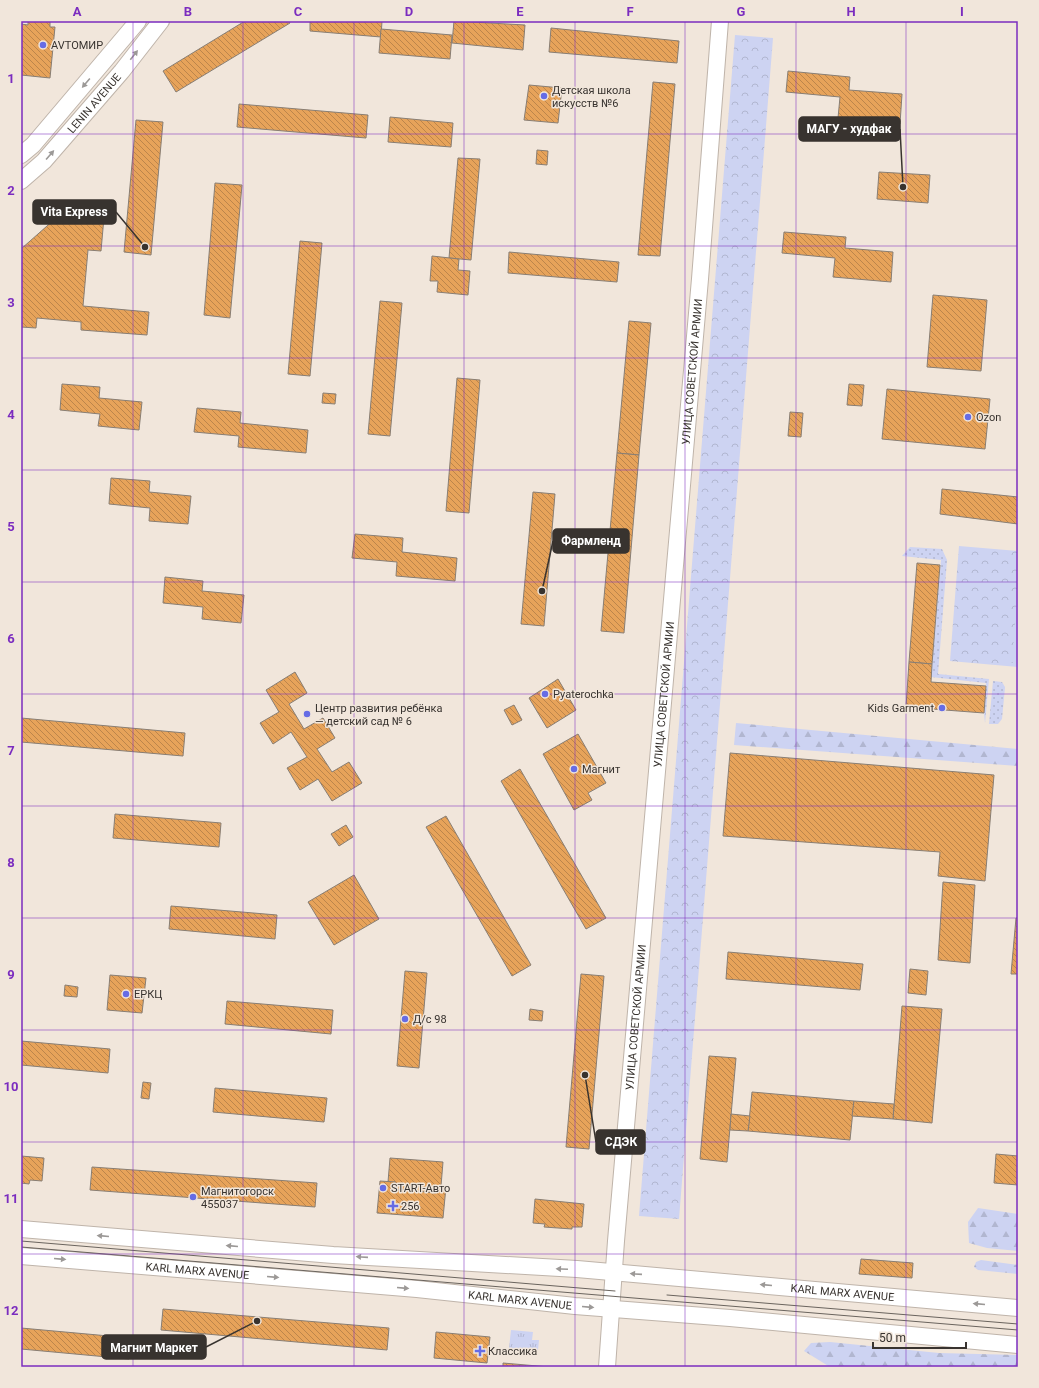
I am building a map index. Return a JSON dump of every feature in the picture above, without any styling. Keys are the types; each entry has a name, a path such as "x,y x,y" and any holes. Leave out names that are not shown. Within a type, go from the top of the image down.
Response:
{"main road":[{"name":"LENIN AVENUE","path":"21,155 33,145 138,21"},
{"name":"LENIN AVENUE","path":"21,181 44,161 122,71 161,21"},
{"name":"УЛИЦА СОВЕТСКОЙ АРМИИ","path":"607,1367 699,287 720,21"},
{"name":"KARL MARX AVENUE","path":"21,1229 333,1255 614,1273 1018,1308"},
{"name":"KARL MARX AVENUE","path":"21,1256 417,1289 612,1309 730,1318 1018,1345"}],"green space":[{"path":"735,35 773,38 679,1219 639,1216"},
{"path":"959,546 1018,551 1018,667 950,661"},
{"path":"910,547 942,549 947,560 938,674 989,679 985,723 984,713 986,683 931,677 941,560 902,556"},
{"path":"1018,587 1018,663 1012,662"},
{"path":"993,681 1002,682 1005,687 1002,719 998,724 989,724"},
{"path":"736,723 1018,749 1018,766 734,745"},
{"path":"978,1208 1018,1214 1018,1251 987,1248 969,1243 968,1222"},
{"path":"981,1260 1018,1265 1018,1274 978,1270 974,1267 976,1262"},
{"path":"511,1330 533,1332 532,1340 539,1340 538,1350 509,1348"},
{"path":"830,1342 939,1353 1018,1355 1018,1367 830,1367 804,1351 811,1343"}],"building":[{"path":"28,21 50,21 50,27 55,27 50,78 21,75 21,24 28,25"},
{"path":"245,21 289,21 290,23 176,92 163,71"},
{"path":"310,21 382,21 381,37 310,31"},
{"path":"454,21 525,25 523,50 452,43"},
{"path":"551,28 679,41 677,63 549,52"},
{"path":"381,29 452,35 450,59 379,53"},
{"path":"788,71 850,77 849,90 902,94 900,124 838,118 840,97 786,92"},
{"path":"653,82 675,84 660,256 638,255"},
{"name":"Детская школа искусств №6","path":"529,85 562,88 558,123 524,120"},
{"path":"239,104 368,115 366,138 237,127"},
{"path":"390,117 453,123 451,147 388,142"},
{"path":"136,120 163,122 151,255 124,252"},
{"path":"537,150 548,151 547,165 536,164"},
{"path":"458,158 480,159 471,260 449,258"},
{"path":"879,172 930,175 928,203 877,199"},
{"path":"215,183 242,185 230,318 204,315"},
{"path":"73,203 105,206 101,251 88,250 83,306 149,312 147,335 81,330 81,322 37,318 36,328 21,327 21,249"},
{"path":"784,232 846,237 845,248 893,252 891,282 833,277 835,258 782,253"},
{"path":"300,241 322,243 310,376 288,374"},
{"path":"509,252 619,262 617,282 508,273"},
{"path":"432,256 459,259 458,270 470,271 468,295 437,292 438,281 430,281"},
{"path":"933,295 987,300 981,371 927,367"},
{"path":"380,301 402,303 390,436 368,434"},
{"path":"629,321 651,323 639,455 617,453"},
{"path":"457,378 480,380 469,513 446,511"},
{"path":"62,384 100,387 99,398 142,402 139,430 98,426 100,414 60,410"},
{"path":"849,384 864,385 862,406 847,405"},
{"path":"887,389 990,399 985,449 882,439"},
{"path":"323,393 336,394 335,404 322,403"},
{"path":"197,408 241,412 240,423 308,430 306,453 238,447 239,436 194,432"},
{"path":"790,412 803,413 801,437 788,436"},
{"path":"617,453 639,455 624,633 601,631"},
{"path":"111,478 150,481 149,492 191,496 188,524 149,521 150,508 109,504"},
{"path":"942,489 1018,497 1018,524 940,514"},
{"path":"533,492 555,494 544,626 521,624"},
{"path":"355,534 403,538 402,552 457,558 455,581 396,576 397,562 352,558"},
{"path":"917,563 940,565 932,664 909,662"},
{"path":"165,577 203,581 202,591 244,595 241,623 202,619 203,607 163,603"},
{"path":"909,662 932,664 931,682 986,686 984,713 906,707"},
{"path":"295,672 307,693 289,704 304,729 323,718 335,738 317,749 332,772 349,762 362,783 332,801 318,779 300,790 287,768 307,757 291,732 273,744 260,723 279,712 266,690"},
{"path":"558,679 576,710 547,728 529,698"},
{"path":"514,705 522,720 512,725 504,710"},
{"path":"21,718 185,733 183,756 21,742"},
{"name":"Магнит","path":"578,734 606,783 588,793 592,800 574,810 543,754"},
{"path":"730,753 994,775 985,881 938,876 940,852 723,836"},
{"path":"520,769 606,918 586,929 501,781"},
{"path":"115,814 221,823 219,847 113,838"},
{"path":"446,816 531,965 512,976 426,827"},
{"path":"346,825 353,837 339,846 331,834"},
{"path":"354,875 379,919 334,945 308,902"},
{"path":"943,882 975,885 970,963 938,960"},
{"path":"171,906 277,915 275,939 169,929"},
{"path":"1016,918 1018,918 1018,974 1011,974"},
{"path":"728,952 863,964 860,990 726,979"},
{"path":"910,969 928,971 926,995 908,993"},
{"path":"405,971 427,973 419,1068 397,1066"},
{"path":"581,974 604,976 589,1149 566,1147"},
{"name":"ЕРКЦ","path":"110,975 146,978 142,1013 107,1010"},
{"path":"65,985 78,987 77,997 64,996"},
{"path":"227,1001 333,1010 331,1034 225,1024"},
{"path":"902,1006 942,1009 932,1123 893,1119"},
{"path":"530,1009 543,1011 542,1021 529,1020"},
{"path":"21,1041 110,1049 108,1073 21,1065"},
{"path":"709,1056 736,1058 727,1162 700,1159"},
{"path":"143,1082 151,1083 149,1099 141,1098"},
{"path":"215,1088 327,1098 324,1122 213,1112"},
{"path":"752,1092 854,1101 850,1140 748,1131"},
{"path":"854,1101 894,1104 893,1119 852,1116"},
{"path":"731,1114 750,1116 748,1131 730,1130"},
{"path":"996,1154 1018,1156 1018,1185 994,1183"},
{"path":"21,1156 44,1158 42,1181 30,1180 29,1184 21,1183"},
{"path":"390,1158 443,1162 441,1186 436,1186 436,1193 394,1189 395,1182 388,1182"},
{"path":"92,1167 317,1183 315,1207 90,1190"},
{"path":"380,1181 395,1182 394,1189 436,1193 436,1186 446,1187 443,1218 377,1213"},
{"path":"535,1199 584,1204 582,1227 572,1227 572,1229 544,1227 545,1224 533,1223"},
{"path":"861,1259 913,1263 912,1278 859,1274"},
{"path":"163,1309 389,1328 387,1350 161,1330"},
{"path":"21,1328 131,1338 129,1359 21,1349"},
{"path":"436,1332 490,1337 487,1363 434,1358"},
{"path":"503,1363 549,1367 503,1367"}],"tram line":[{"path":"21,1241 615,1291"},
{"path":"21,1247 1018,1330"},
{"path":"667,1295 1018,1324"}],"place":[{"name":"AVTOМИР","path":"43,45"},
{"name":"Детская школа искусств №6","path":"544,96"},
{"name":"МАГУ - худфак","path":"903,187"},
{"name":"Vita Express","path":"145,247"},
{"name":"Ozon","path":"968,417"},
{"name":"Фармленд","path":"542,591"},
{"name":"Pyaterochka","path":"545,694"},
{"name":"Kids Garment","path":"942,708"},
{"name":"Центр развития ребёнка — детский сад № 6","path":"307,714"},
{"name":"Магнит","path":"574,769"},
{"name":"ЕРКЦ","path":"126,994"},
{"name":"Д/с 98","path":"405,1019"},
{"name":"СДЭК","path":"585,1075"},
{"name":"START-Авто","path":"383,1188"},
{"name":"Магнитогорск 455037","path":"193,1197"},
{"name":"256","path":"393,1206"},
{"name":"Магнит Маркет","path":"257,1321"},
{"name":"Классика","path":"480,1351"}]}
